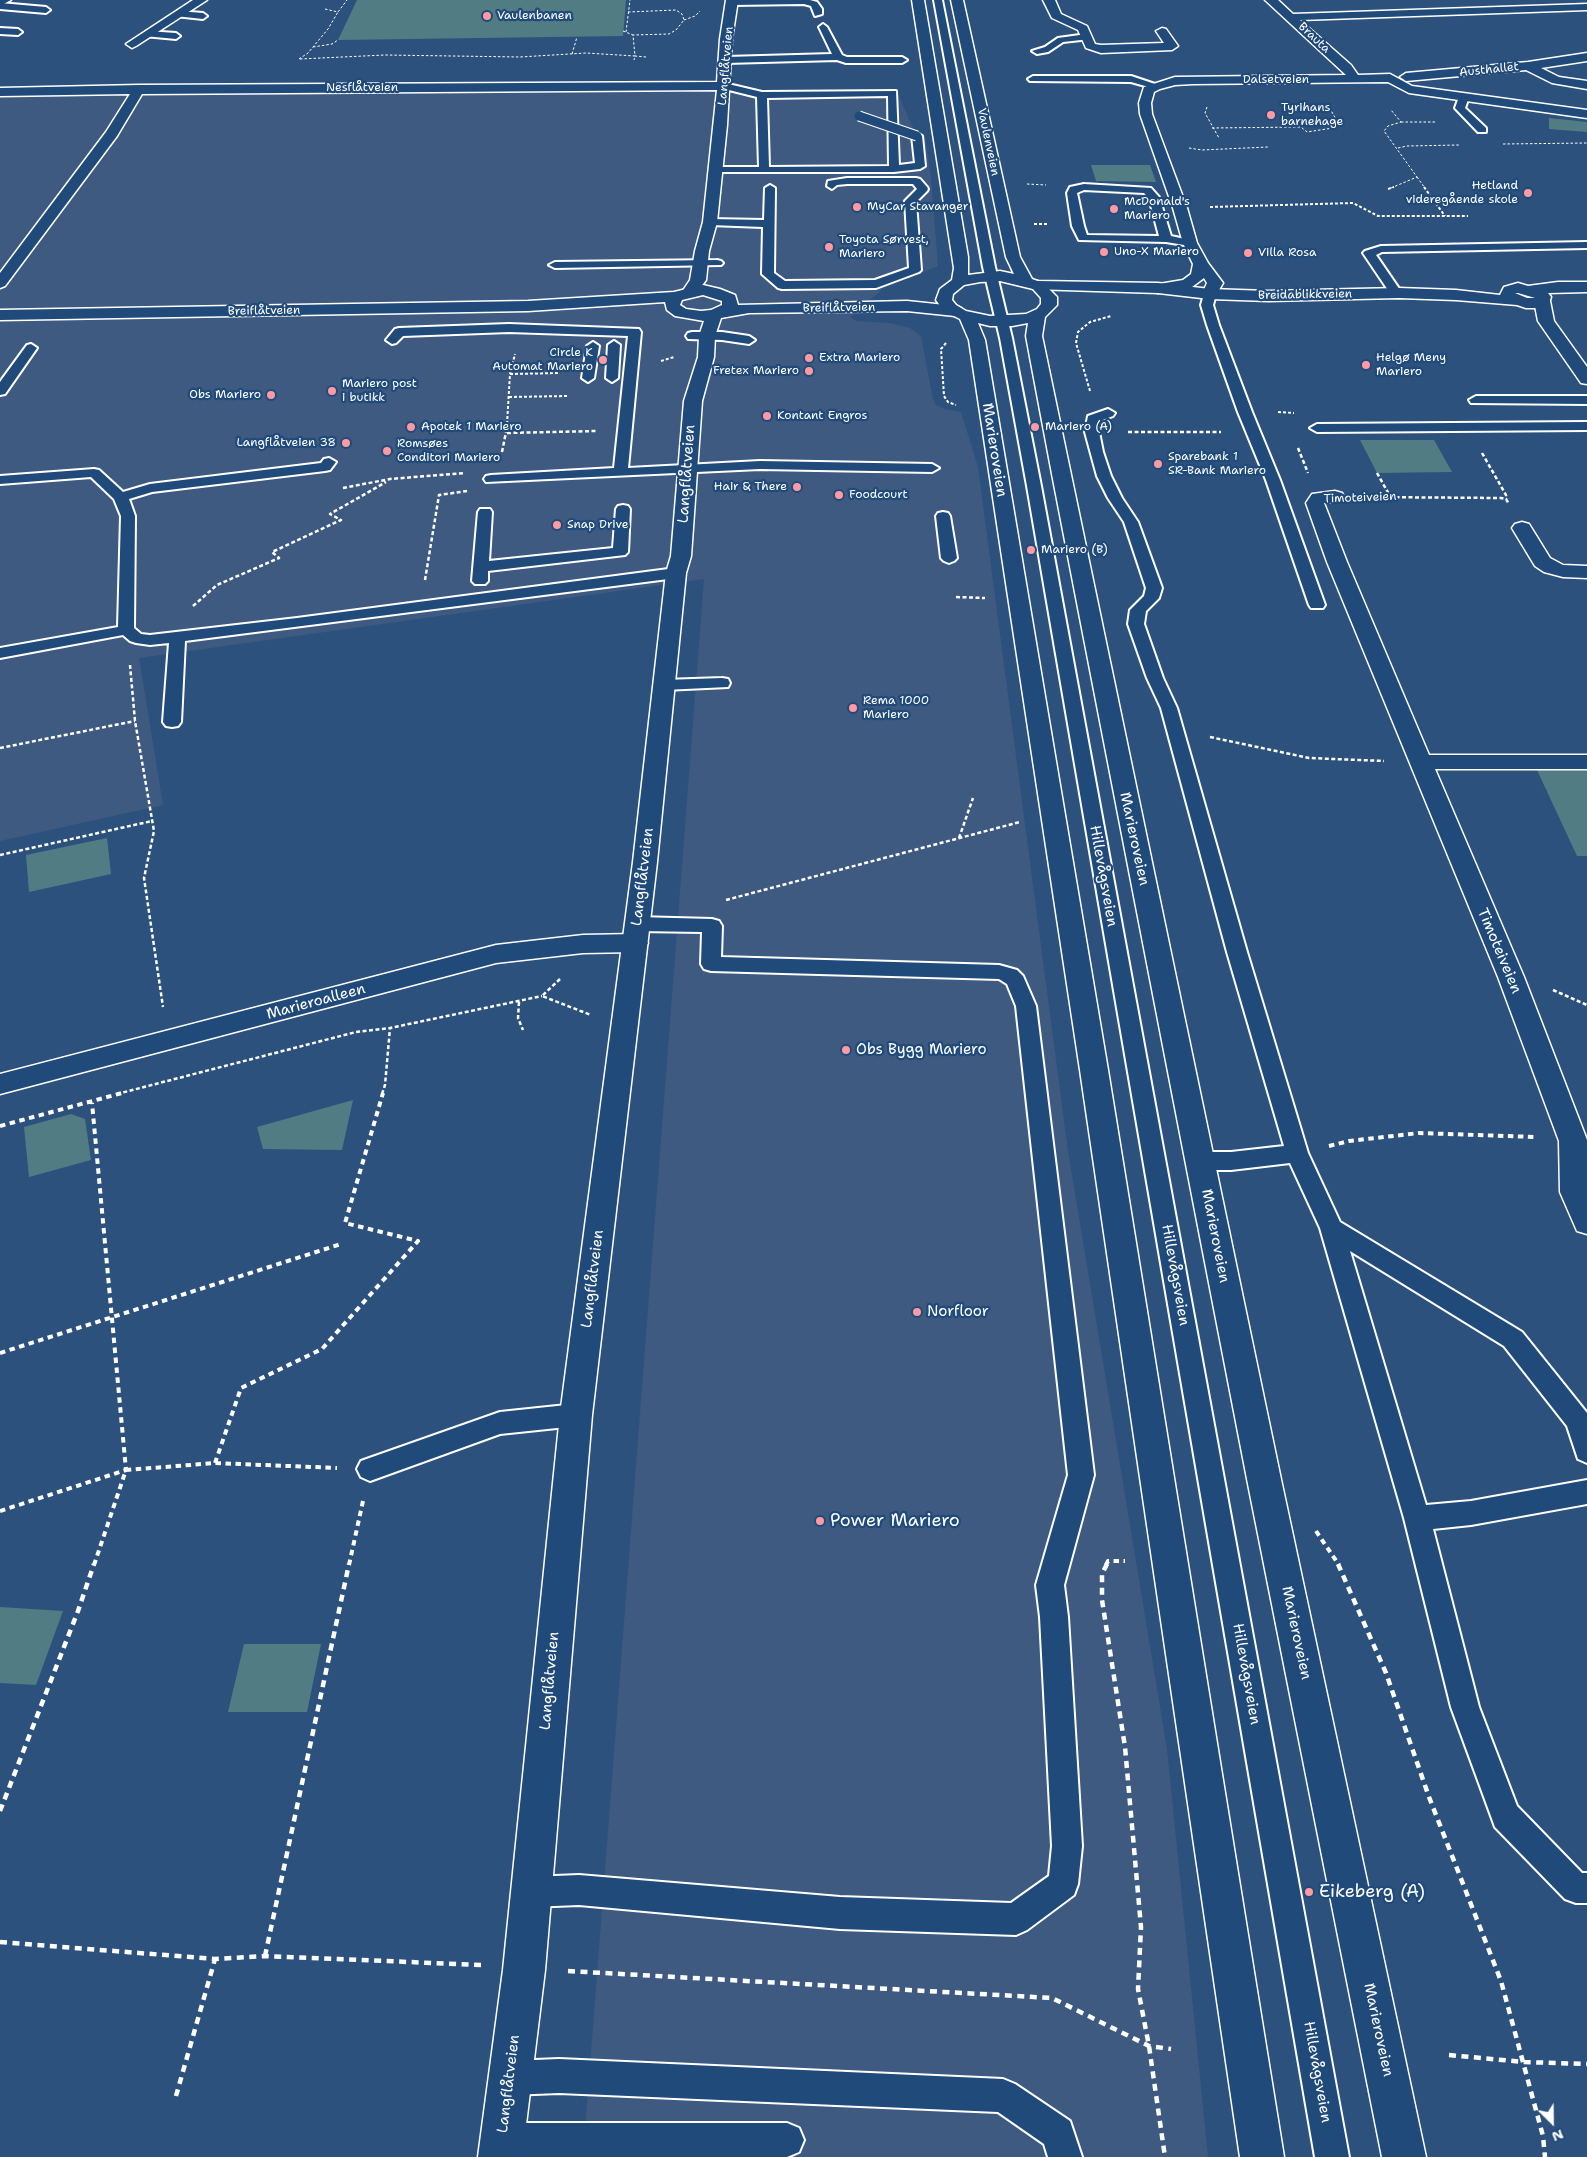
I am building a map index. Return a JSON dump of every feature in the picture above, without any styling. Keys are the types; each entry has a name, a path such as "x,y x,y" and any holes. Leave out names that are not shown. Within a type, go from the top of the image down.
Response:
{"street":[{"path":"0,4 5,0"},
{"path":"132,44 146,32 201,0"},
{"path":"918,0 961,257 962,268 954,285"},
{"name":"Vaulenveien","path":"957,0 1013,257 1017,268 1032,284 1049,297 1043,310"},
{"path":"1049,0 1056,16 1083,28 1090,46 1101,49 1172,46 1162,31"},
{"name":"Brauta","path":"1271,0 1292,17 1346,68 1354,78"},
{"path":"1292,17 1587,7"},
{"name":"Langflåtveien","path":"501,2149 524,1970 576,1415 625,1026 676,573 681,556 686,469 693,401 695,344 682,303 698,280 710,222 733,8"},
{"name":"Austhallet","path":"1390,78 1528,66 1587,57"},
{"path":"1528,66 1556,80 1587,85"},
{"name":"Dalsetveien","path":"1156,86 1175,81 1193,80 1390,78 1409,89 1587,114"},
{"name":"Nesflåtveien","path":"0,92 139,89 724,86"},
{"path":"1156,86 1148,90 1145,103 1146,114 1190,243 1201,264 1215,283 1210,294"},
{"path":"0,283 112,133 139,89"},
{"name":"Langflåtveien","path":"695,344 718,314 729,308 731,303 729,298 719,293 717,251 710,222"},
{"path":"1158,288 1187,284 1198,276 1201,264"},
{"name":"Breiflåtveien","path":"0,316 682,303 719,293 784,300 819,299 924,292 991,276"},
{"name":"Breidablikkveien","path":"991,276 1032,284 1158,288 1210,294 1268,296 1398,293 1513,297"},
{"name":"Marieroveien","path":"954,285 944,296 944,300 961,314 977,340 1096,1080 1262,2157"},
{"path":"1513,297 1518,288 1530,290 1558,286 1587,287"},
{"path":"1530,290 1543,297 1546,321"},
{"path":"1513,297 1535,303 1587,293"},
{"name":"Breidablikkveien","path":"1002,322 1022,320 1043,310 1072,302 1210,294"},
{"path":"1513,297 1546,321 1579,358 1587,379"},
{"name":"Breiflåtveien","path":"682,303 718,314 749,308 907,306 1002,322"},
{"name":"Marieroveien","path":"1043,310 1034,336 1265,1484 1404,2157"},
{"name":"Langflåtveien","path":"693,401 706,357 695,344"},
{"name":"Timoteiveien","path":"1329,497 1319,498 1316,502 1337,562 1580,1142 1575,1192 1587,1222"},
{"path":"1522,528 1542,562 1551,568 1563,571 1587,572"},
{"path":"1420,762 1587,762"},
{"name":"Marieroalleen","path":"0,1084 496,954 583,944 636,933"}],"lane":[{"name":"Hillevågsveien","path":"938,0 1034,486 1332,2157"},
{"path":"733,8 807,1 814,4 818,9 818,14"},
{"path":"0,4 46,10"},
{"path":"733,8 765,6"},
{"path":"166,10 203,16"},
{"path":"823,27 838,56"},
{"path":"0,31 18,32"},
{"path":"146,32 176,36"},
{"path":"1037,50 1048,49 1060,40 1087,37"},
{"path":"726,60 785,54 838,56 846,60 902,60"},
{"path":"1032,79 1131,79 1156,86"},
{"path":"724,86 762,95 893,93 894,170"},
{"path":"762,95 764,170"},
{"path":"1464,97 1460,108 1482,130"},
{"path":"716,170 894,170 920,166 918,136 859,116"},
{"path":"770,188 768,274 782,285 876,284 915,270 910,201 923,189 916,181 847,181 832,183 832,186"},
{"path":"1166,239 1154,197 1147,190 1074,189 1072,194 1078,226 1083,238 1166,239 1190,243"},
{"path":"710,222 769,224"},
{"path":"1398,293 1369,253 1381,249 1587,245"},
{"path":"555,264 717,263"},
{"path":"1210,294 1207,305 1213,325 1273,480 1317,605"},
{"path":"392,340 399,332 515,328 635,332 621,471"},
{"path":"695,344 749,340"},
{"path":"588,378 592,346"},
{"path":"612,378 614,346"},
{"path":"0,391 31,348"},
{"path":"1476,400 1587,400"},
{"path":"1108,413 1092,418 1092,432 1104,476 1130,522 1144,555 1154,588 1151,598 1138,610 1136,624 1155,678 1169,708 1297,1153 1332,1228 1417,1518 1465,1707 1506,1816 1576,1888 1587,1888"},
{"path":"1317,428 1587,426"},
{"path":"121,497 150,488 325,467 329,462"},
{"path":"491,479 760,465 932,468"},
{"path":"0,480 94,473 121,497 128,516 126,630"},
{"path":"480,567 620,552 623,509"},
{"path":"480,599 480,567 485,512"},
{"path":"943,516 949,558"},
{"path":"0,653 126,630 136,638 150,640 422,607 676,573"},
{"path":"172,722 177,637"},
{"path":"664,685 722,683"},
{"path":"530,1892 579,1890 840,1912 1016,1919 1062,1884 1067,1846 1050,1585 1081,1475 1026,1006 1016,981 1010,975 999,972 711,964 712,926 636,933"},
{"path":"1200,1161 1231,1161 1297,1153"},
{"path":"1332,1228 1513,1339 1578,1421 1587,1450"},
{"path":"370,1469 500,1423 576,1415"},
{"path":"1417,1518 1471,1513 1587,1492"},
{"path":"510,2078 559,2076 1002,2096 1058,2134 1065,2157"},
{"path":"501,2149 787,2140"}],"path":[{"path":"298,59 308,53 328,29 347,0"},
{"path":"626,32 630,0"},
{"path":"325,9 338,12"},
{"path":"628,12 676,10 682,14 684,20 676,30 669,34 633,35"},
{"path":"572,54 577,37"},
{"path":"313,47 332,44 338,40"},
{"path":"1209,103 1205,113 1219,138"},
{"path":"1212,128 1301,127 1307,132 1332,128 1337,121 1330,107 1323,104"},
{"path":"1390,110 1401,122 1388,126 1384,131 1445,216 1471,247"},
{"path":"1158,145 1202,150 1268,147"},
{"path":"1388,189 1417,178"},
{"path":"1204,208 1353,202 1378,216 1468,216"},
{"path":"1091,396 1076,343 1078,332 1090,322 1115,316"},
{"path":"940,337 946,343 942,349 944,396 948,402 964,406"},
{"path":"500,460 507,433 510,374 516,347"},
{"path":"509,397 573,396"},
{"path":"1284,412 1286,420"},
{"path":"1468,426 1522,528"},
{"path":"507,433 596,431"},
{"path":"1092,432 1253,432"},
{"path":"1295,441 1310,480 1329,497"},
{"path":"198,603 217,585 278,558 272,552 341,520 330,514 390,479 465,473"},
{"path":"1377,473 1390,496"},
{"path":"422,607 422,595 440,495"},
{"name":"Timoteiveien","path":"1329,497 1390,496 1506,499"},
{"path":"956,597 992,598"},
{"path":"129,657 135,720 154,831 144,878 168,1041"},
{"path":"0,748 135,720"},
{"path":"1175,733 1239,743 1310,758 1420,762"},
{"path":"959,838 973,798"},
{"path":"0,855 152,821"},
{"path":"721,902 1025,821"},
{"path":"0,1126 356,1032 390,1028 542,996 562,978"},
{"path":"542,996 625,1026"},
{"path":"519,1002 518,1018 523,1030"},
{"path":"215,1463 241,1388 322,1349 418,1240 345,1223 386,1085 390,1028"},
{"path":"0,1811 78,1611 126,1470 92,1103"},
{"path":"1297,1153 1349,1141 1419,1133 1512,1135 1580,1142"},
{"path":"0,1353 112,1319 341,1244"},
{"path":"0,1511 126,1470 215,1463 370,1469 265,1956"},
{"path":"1313,1526 1341,1568 1386,1673 1429,1797 1501,1981 1524,2062 1542,2136 1545,2157"},
{"path":"1125,1561 1108,1561 1102,1574 1102,1600 1125,1747 1141,1928 1138,1989 1149,2046 1165,2157"},
{"path":"0,1942 215,1959 265,1956 483,1966"},
{"path":"176,2096 215,1959"},
{"path":"568,1971 1052,1998 1149,2046 1171,2049"},
{"path":"1449,2055 1524,2062 1587,2064"}],"shaded area":[{"path":"896,90 914,130 925,136 931,178 938,266 884,288 850,317 856,321 890,323 910,328 921,336 933,399 936,405 961,412 978,467 1068,1151 1167,1749 1208,2157 583,2157 704,579 139,658 163,805 0,841 0,96"}],"green space":[{"name":"Vaulenbanen","path":"357,0 626,0 623,36 338,40"},
{"path":"1549,118 1587,122 1587,132 1549,129"},
{"path":"1091,165 1150,165 1156,182 1096,181"},
{"path":"1360,440 1434,440 1452,472 1377,473"},
{"path":"1537,770 1587,770 1587,856 1577,856"},
{"path":"107,838 111,874 29,892 26,855"},
{"path":"353,1100 342,1150 263,1149 257,1127"},
{"path":"71,1114 85,1119 91,1160 29,1177 24,1127"},
{"path":"0,1607 63,1611 36,1685 0,1683"},
{"path":"244,1644 321,1644 307,1712 228,1712"}],"place":[{"name":"Vaulenbanen","path":"487,16"},
{"name":"Tyrihans barnehage","path":"1271,115"},
{"name":"Hetland videregående skole","path":"1528,193"},
{"name":"MyCar Stavanger","path":"857,207"},
{"name":"McDonald's Mariero","path":"1114,209"},
{"name":"Toyota Sørvest, Mariero","path":"829,247"},
{"name":"Uno-X Mariero","path":"1104,252"},
{"name":"Villa Rosa","path":"1248,253"},
{"name":"Extra Mariero","path":"809,358"},
{"name":"Circle K Automat Mariero","path":"603,360"},
{"name":"Helgø Meny Mariero","path":"1366,365"},
{"name":"Fretex Mariero","path":"809,371"},
{"name":"Mariero post i butikk","path":"332,391"},
{"name":"Obs Mariero","path":"271,395"},
{"name":"Kontant Engros","path":"767,416"},
{"name":"Apotek 1 Mariero","path":"411,427"},
{"name":"Mariero (A)","path":"1035,427"},
{"name":"Langflåtveien 38","path":"346,443"},
{"name":"Romsøes Conditori Mariero","path":"387,451"},
{"name":"Sparebank 1 SR-Bank Mariero","path":"1158,464"},
{"name":"Hair & There","path":"797,487"},
{"name":"Foodcourt","path":"839,495"},
{"name":"Snap Drive","path":"557,525"},
{"name":"Mariero (B)","path":"1031,550"},
{"name":"Rema 1000 Mariero","path":"853,708"},
{"name":"Obs Bygg Mariero","path":"846,1050"},
{"name":"Norfloor","path":"917,1312"},
{"name":"Power Mariero","path":"820,1521"},
{"name":"Eikeberg (A)","path":"1309,1892"}]}
